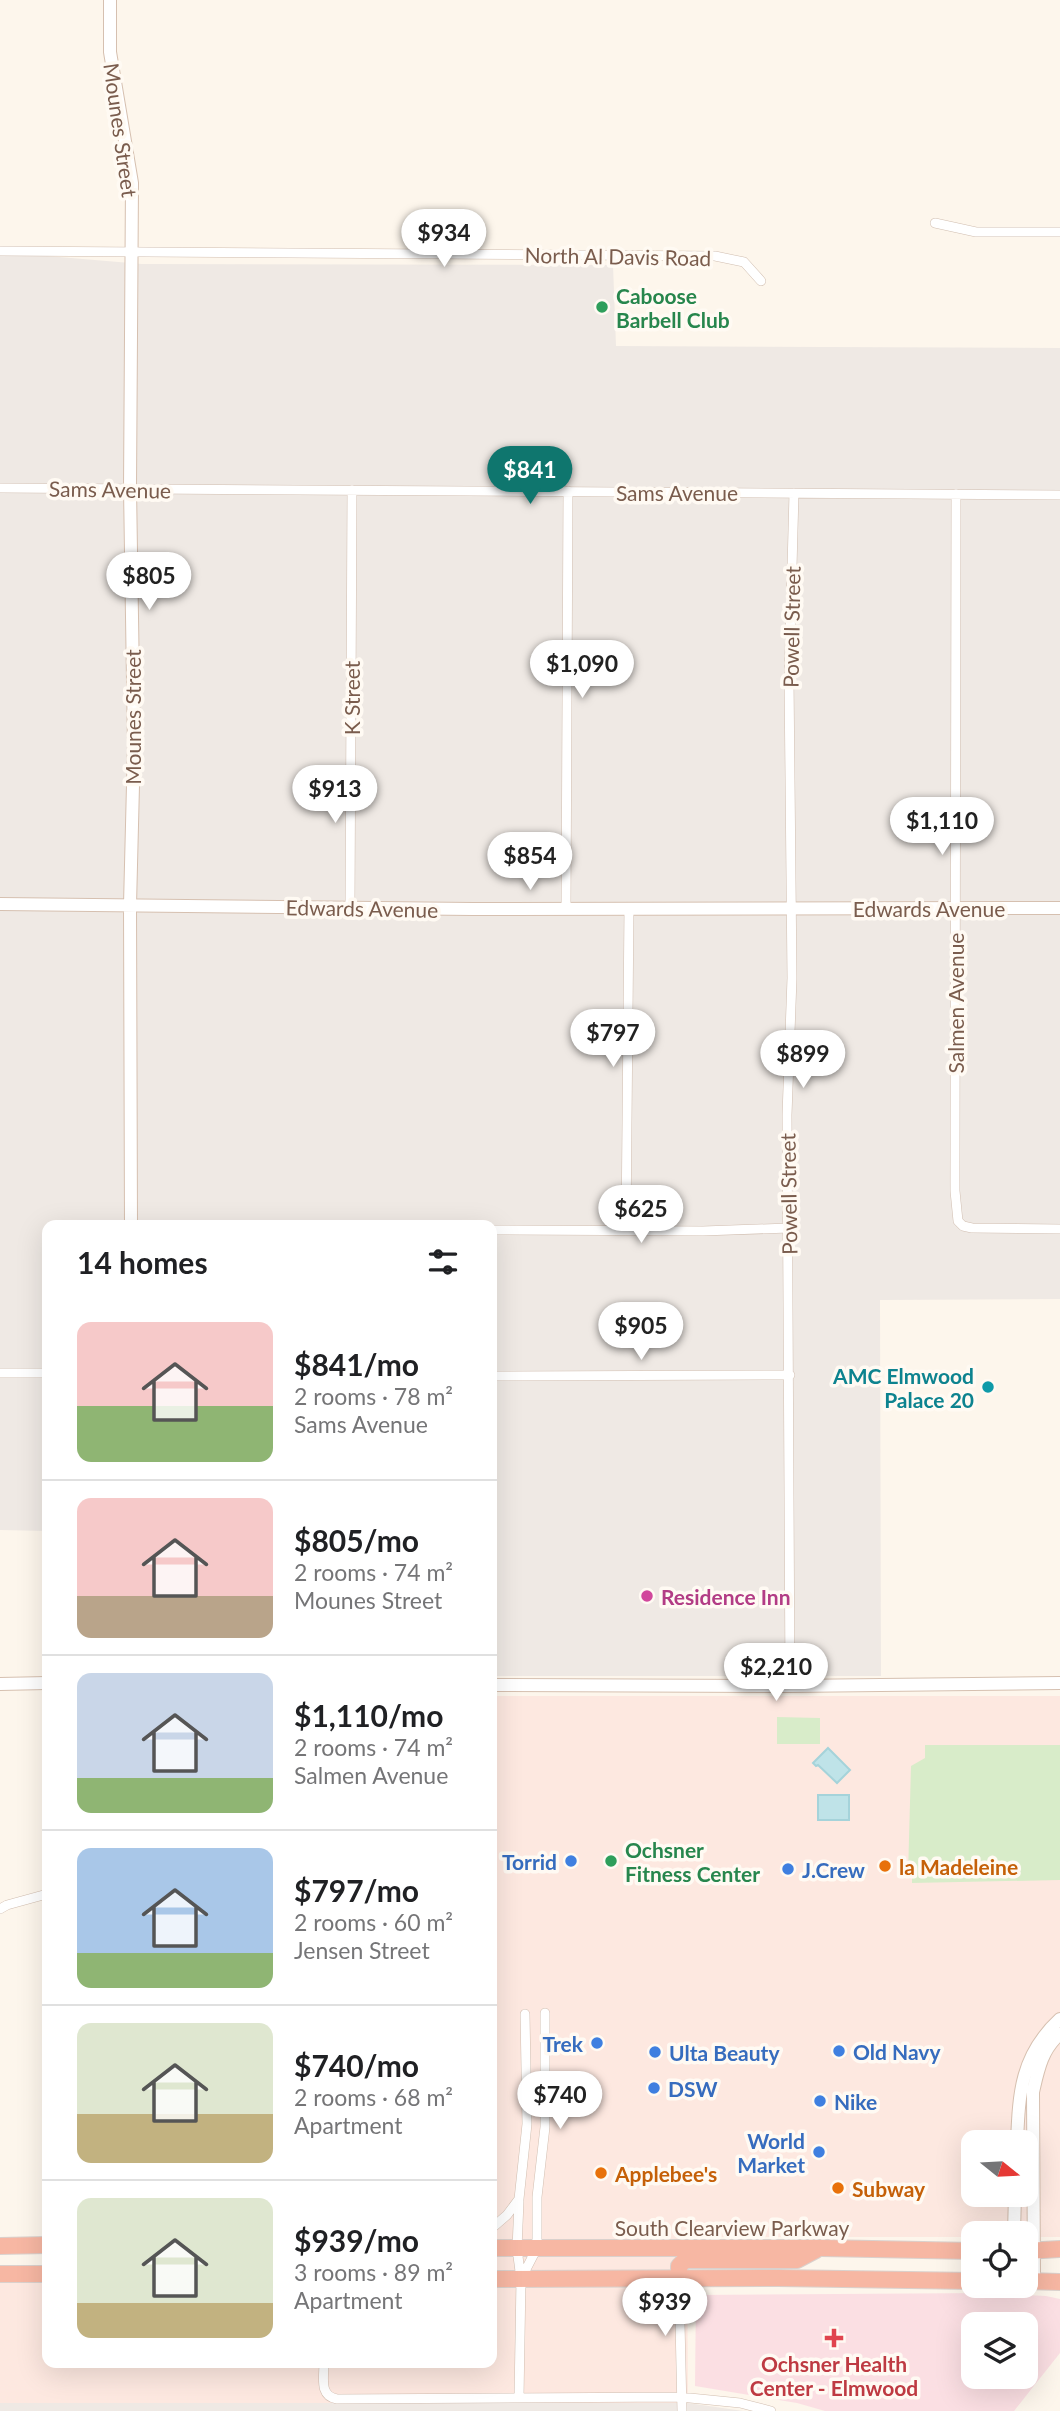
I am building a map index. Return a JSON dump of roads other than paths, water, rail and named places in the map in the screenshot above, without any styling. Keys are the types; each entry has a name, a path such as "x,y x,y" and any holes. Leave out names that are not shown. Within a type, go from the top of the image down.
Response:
{"highway":[{"path":"0,2246 42,2245"},
{"name":"South Clearview Parkway","path":"497,2248 961,2251"},
{"path":"679,2278 679,2266 685,2260 796,2260 822,2248"},
{"path":"1038,2250 1060,2249"},
{"path":"0,2274 42,2274"},
{"path":"497,2279 961,2281"},
{"path":"1038,2283 1060,2284"}],"street":[{"name":"Mounes Street","path":"110,0 110,52 132,183 130,488 134,745 130,905 131,1220"},
{"path":"935,223 976,232 1060,232"},
{"name":"North Al Davis Road","path":"0,251 715,256 744,262 761,281"},
{"name":"Sams Avenue","path":"0,488 1060,495"},
{"name":"K Street","path":"350,907 352,490"},
{"path":"566,909 568,491"},
{"name":"Powell Street","path":"790,1686 788,1115 792,978 789,679 794,493"},
{"name":"Salmen Avenue","path":"956,495 957,1217 963,1226 972,1228 1060,1229"},
{"name":"Edwards Avenue","path":"0,904 566,909 1060,908"},
{"path":"626,1230 629,908"},
{"path":"497,1230 703,1231 789,1228"},
{"path":"0,1373 42,1373"},
{"path":"497,1376 790,1375"},
{"path":"0,1684 42,1683"},
{"path":"497,1685 1060,1683"},
{"path":"0,1909 42,1895"},
{"path":"521,2279 537,2248 537,2197 545,2127 545,2013"},
{"path":"519,2399 521,2279 517,2249 527,2123 525,2014"},
{"path":"1018,2130 1021,2083 1037,2046 1060,2019"},
{"path":"1030,2221 1033,2092 1040,2062 1060,2034"},
{"path":"497,2224 519,2199"},
{"path":"679,2278 682,2411"},
{"path":"325,2368 327,2396 337,2399 680,2397 740,2403 771,2411"}],"water":[{"path":"828,1748 850,1770 837,1783 813,1763"},
{"path":"818,1795 849,1795 849,1820 818,1820"}],"place":[{"name":"Caboose Barbell Club","path":"602,307"},
{"name":"AMC Elmwood Palace 20","path":"988,1387"},
{"name":"Residence Inn","path":"647,1596"},
{"name":"Torrid","path":"571,1861"},
{"name":"Ochsner Fitness Center","path":"611,1861"},
{"name":"la Madeleine","path":"885,1866"},
{"name":"J.Crew","path":"788,1869"},
{"name":"Trek","path":"597,2043"},
{"name":"Old Navy","path":"839,2051"},
{"name":"Ulta Beauty","path":"655,2052"},
{"name":"DSW","path":"654,2088"},
{"name":"Nike","path":"820,2101"},
{"name":"World Market","path":"819,2152"},
{"name":"Applebee's","path":"601,2173"},
{"name":"Subway","path":"838,2188"},
{"name":"Ochsner Health Center - Elmwood","path":"834,2338"}]}
